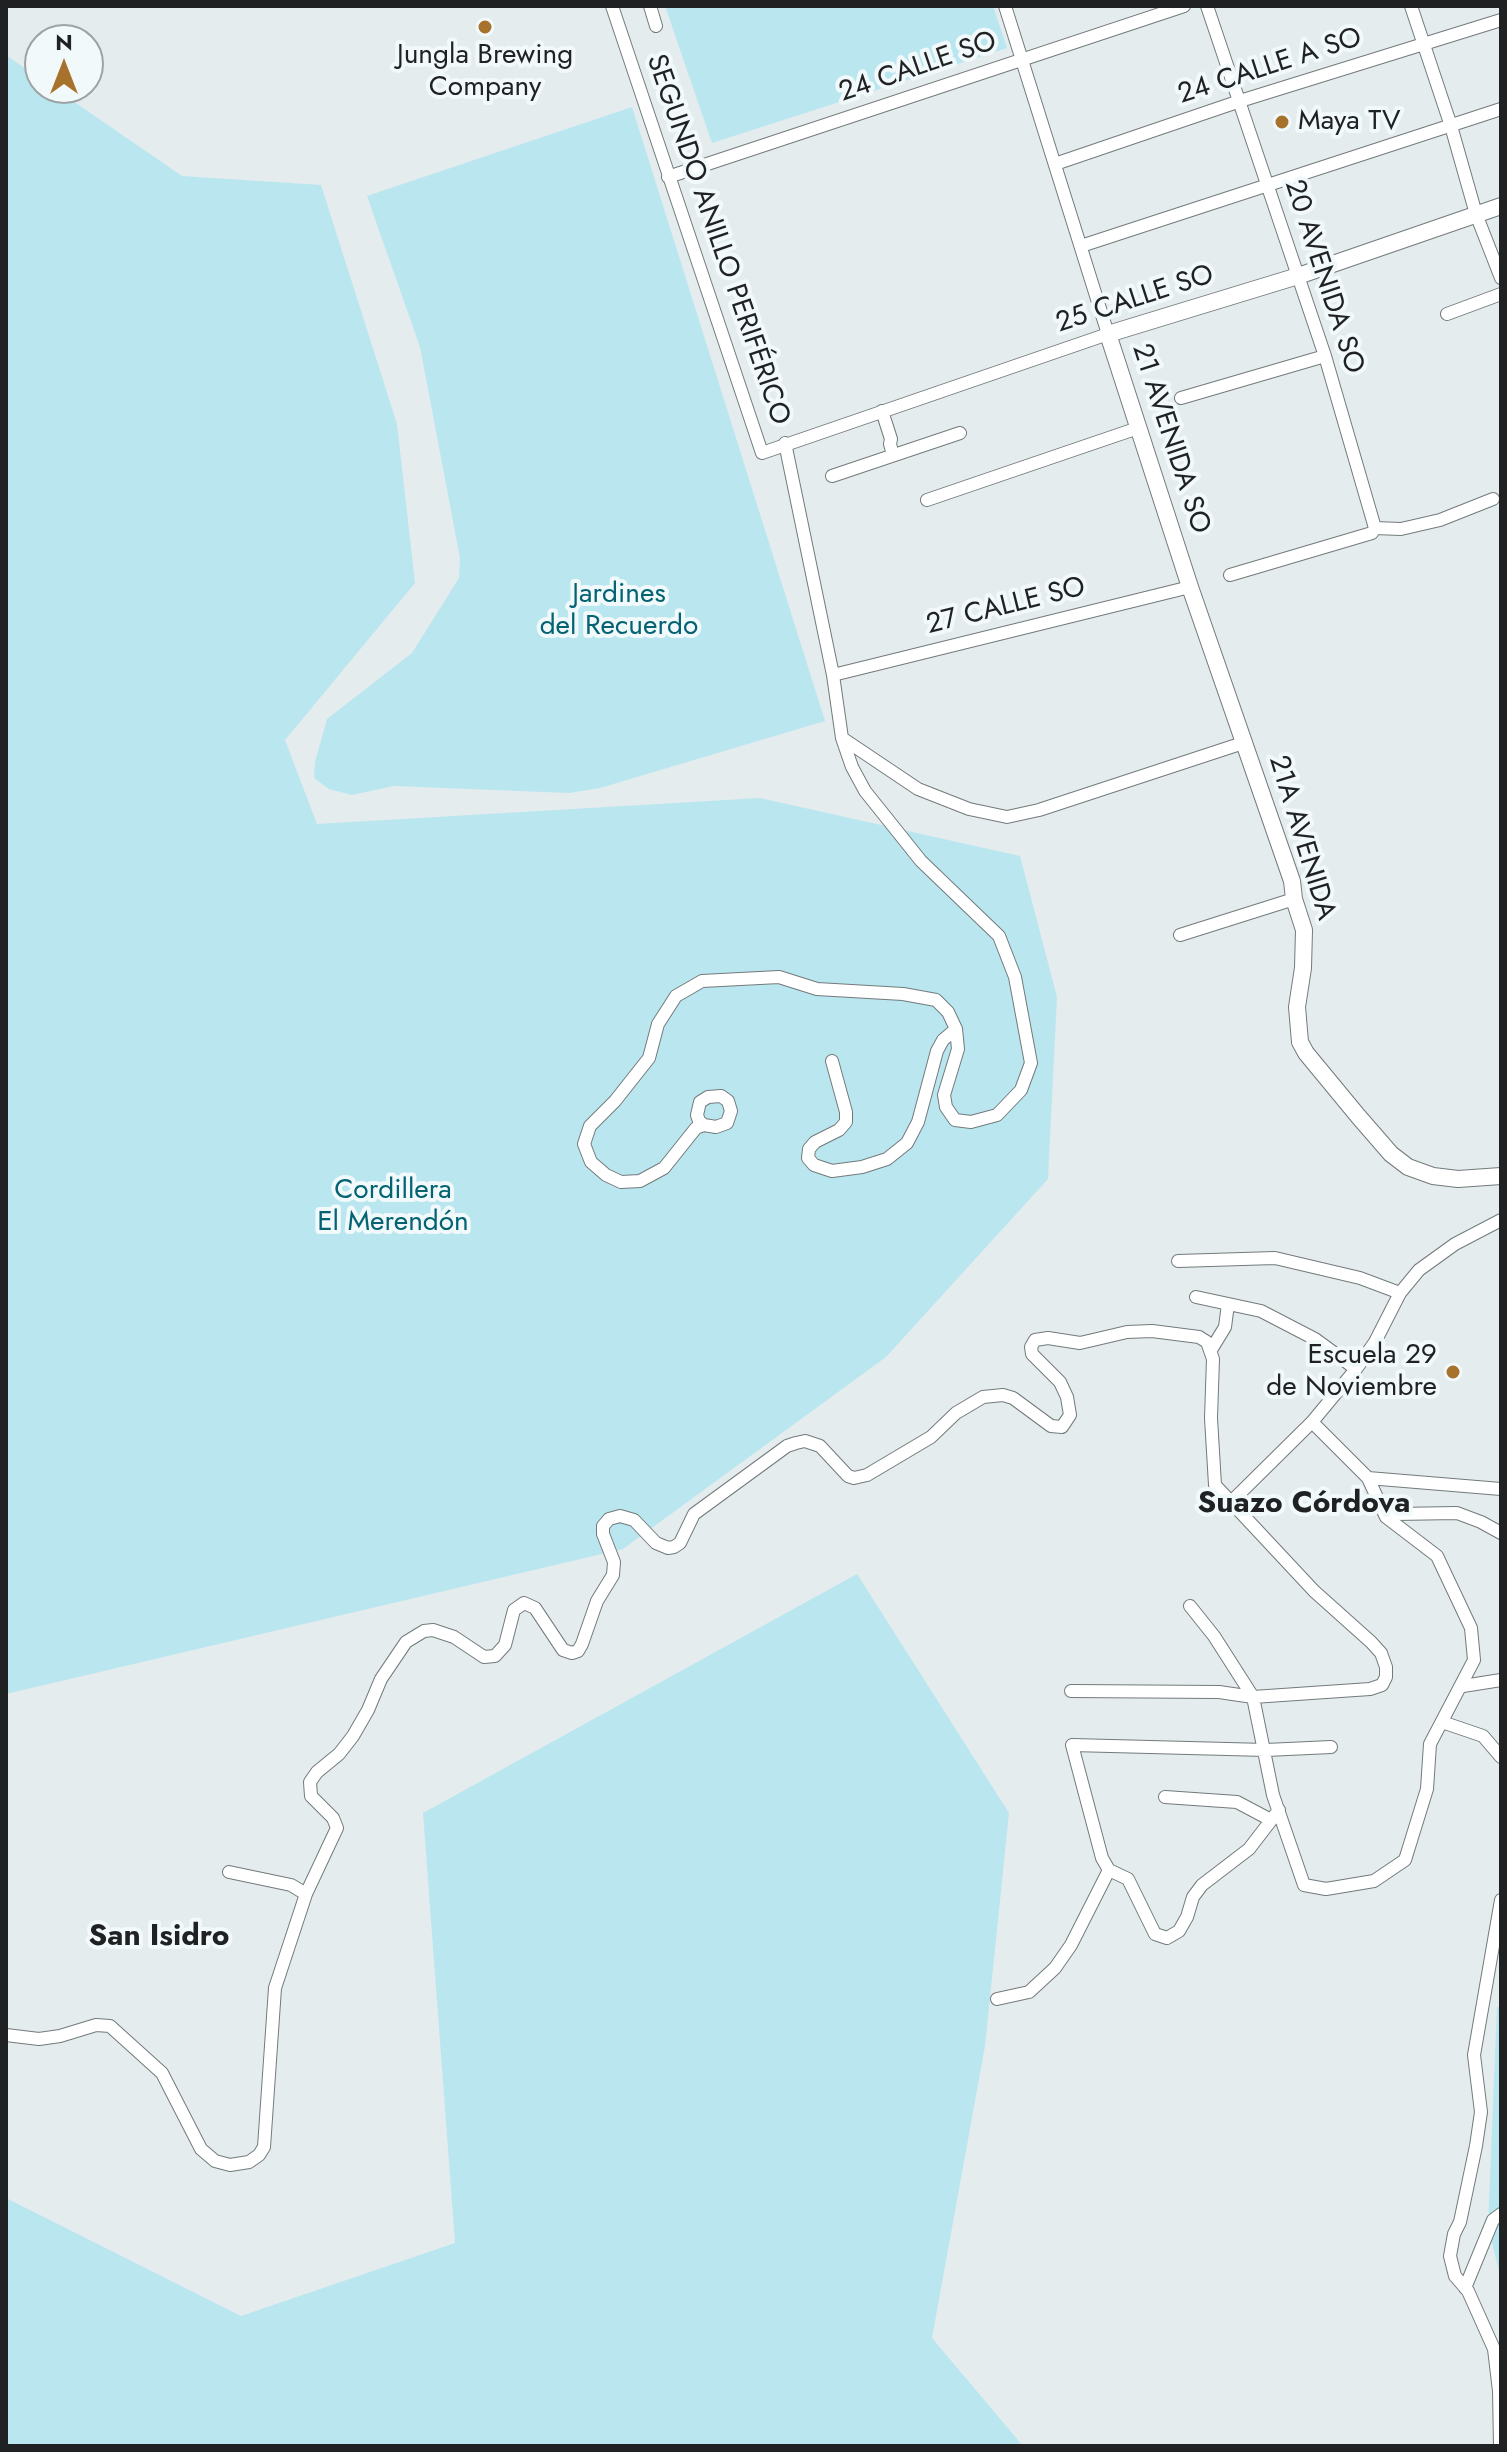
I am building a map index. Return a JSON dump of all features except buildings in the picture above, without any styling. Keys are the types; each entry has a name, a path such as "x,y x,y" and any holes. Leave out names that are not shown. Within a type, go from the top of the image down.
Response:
{"street":[{"name":"SEGUNDO ANILLO PERIFÉRICO","path":"612,6 760,452 785,443 833,675 842,738 852,767 865,791 921,861 999,936 1015,977 1031,1063 1021,1090 997,1115 971,1122 955,1120 946,1107 944,1095 958,1049 956,1029"},
{"name":"SEGUNDO ANILLO PERIFÉRICO","path":"650,6 656,26"},
{"path":"1005,6 1022,59"},
{"name":"24 CALLE SO","path":"668,177 1184,6"},
{"name":"20 AVENIDA SO","path":"1207,6 1325,356 1374,524"},
{"path":"1411,6 1476,214 1501,278"},
{"name":"24 CALLE A SO","path":"1055,164 1240,101 1501,20"},
{"name":"21 AVENIDA SO","path":"1022,59 1138,428 1243,743"},
{"path":"1081,246 1501,109"},
{"name":"25 CALLE SO","path":"785,443 1108,334 1298,276 1501,206"},
{"path":"1447,314 1501,294"},
{"path":"1181,398 1325,356"},
{"path":"878,413 884,441 891,450"},
{"path":"927,500 1138,428"},
{"path":"832,476 891,450 960,433"},
{"path":"1230,575 1372,533 1374,524 1401,529 1440,520 1493,499"},
{"name":"27 CALLE SO","path":"833,675 1190,587"},
{"path":"842,738 918,789 969,809 1007,817 1039,810 1243,743"},
{"name":"21A AVENIDA","path":"1243,743 1249,752 1292,881 1304,930 1303,968 1297,1007 1300,1042 1313,1063 1391,1154 1408,1167 1433,1176 1458,1179 1501,1176"},
{"path":"1180,935 1294,899"},
{"path":"704,1125 696,1128 664,1168 640,1181 621,1182 606,1175 591,1162 584,1144 590,1126 615,1101 649,1058 658,1024 676,996 702,981 779,977 817,989 903,994 936,1000 948,1012 956,1029 943,1040 937,1051 918,1122 907,1143 887,1159 862,1167 832,1171 814,1165 808,1158 809,1149 815,1142 839,1130 846,1122 832,1061"},
{"path":"1232,1501 1312,1422 1356,1369 1391,1315 1400,1293 1419,1270 1455,1244 1501,1220"},
{"path":"1178,1261 1275,1258 1360,1278 1400,1293"},
{"path":"1196,1297 1245,1306 1278,1319 1315,1339 1356,1369"},
{"path":"1071,1691 1219,1692 1253,1697 1370,1689 1382,1685 1386,1667 1381,1653 1314,1591 1232,1501 1219,1491 1213,1473 1211,1350 1225,1327 1228,1304"},
{"path":"6,2035 39,2039 96,2025 110,2026 162,2073 201,2149 215,2161 230,2165 249,2162 264,2147 275,1988 306,1894 337,1828 333,1818 311,1796 310,1782 353,1736 381,1679 399,1650 414,1636 433,1630 454,1637 484,1657 495,1656 505,1645 514,1610 524,1603 535,1608 563,1650 578,1651 597,1601 613,1575 614,1562 603,1534 603,1526 609,1519 620,1516 634,1520 656,1543 674,1547 680,1543 694,1514 787,1446 805,1441 820,1446 848,1476 860,1478 931,1437 956,1413 983,1397 1003,1395 1013,1398 1051,1426 1062,1427 1070,1415 1067,1397 1060,1382 1032,1354 1032,1343 1040,1338 1080,1343 1127,1332 1152,1331 1199,1337 1211,1350"},
{"path":"1190,1606 1214,1636 1253,1697 1266,1750 1275,1815 1304,1885 1326,1889 1374,1881 1405,1860 1427,1789 1430,1744 1474,1660 1471,1628 1437,1556 1386,1517 1368,1478 1312,1422"},
{"path":"1368,1478 1501,1489"},
{"path":"1386,1517 1395,1514 1457,1513 1501,1533"},
{"path":"1463,1686 1501,1680"},
{"path":"1442,1722 1483,1736 1501,1757"},
{"path":"1275,1815 1249,1849 1202,1885 1193,1897 1179,1931 1167,1938 1155,1934 1128,1879 1109,1870 1095,1840 1072,1745 1266,1750 1331,1747"},
{"path":"1165,1797 1237,1802 1275,1815"},
{"path":"997,1999 1029,1992 1055,1968 1078,1933 1109,1870"},
{"path":"229,1872 291,1885 306,1894"},
{"path":"1500,2446 1494,2349 1482,2319 1455,2276 1450,2256 1460,2222 1481,2112 1474,2055 1501,1900"},
{"path":"1465,2288 1493,2220 1501,2214"}],"green space":[{"path":"665,6 993,6 1007,48 712,143"},
{"name":"Cordillera El Merendón","path":"6,55 24,68 24,104 77,104 182,176 321,185 397,424 415,583 285,740 317,824 760,798 1020,856 1057,997 1048,1179 886,1357 623,1549 6,1694"},
{"name":"Jardines del Recuerdo","path":"632,107 825,721 600,788 569,793 394,786 352,795 329,789 314,778 315,762 327,719 412,653 459,578 460,558 420,347 367,196"},
{"path":"857,1574 1009,1813 985,2046 932,2338 1023,2446 6,2446 6,2198 241,2316 455,2243 423,1813"},
{"path":"1497,2007 1501,2007 1501,2279 1488,2227"}],"place":[{"name":"Jungla Brewing Company","path":"485,27"},
{"name":"Maya TV","path":"1282,122"},
{"name":"Escuela 29 de Noviembre","path":"1453,1372"}],"district":[{"name":"Suazo Córdova","path":"1304,1505"},
{"name":"San Isidro","path":"159,1938"}]}
